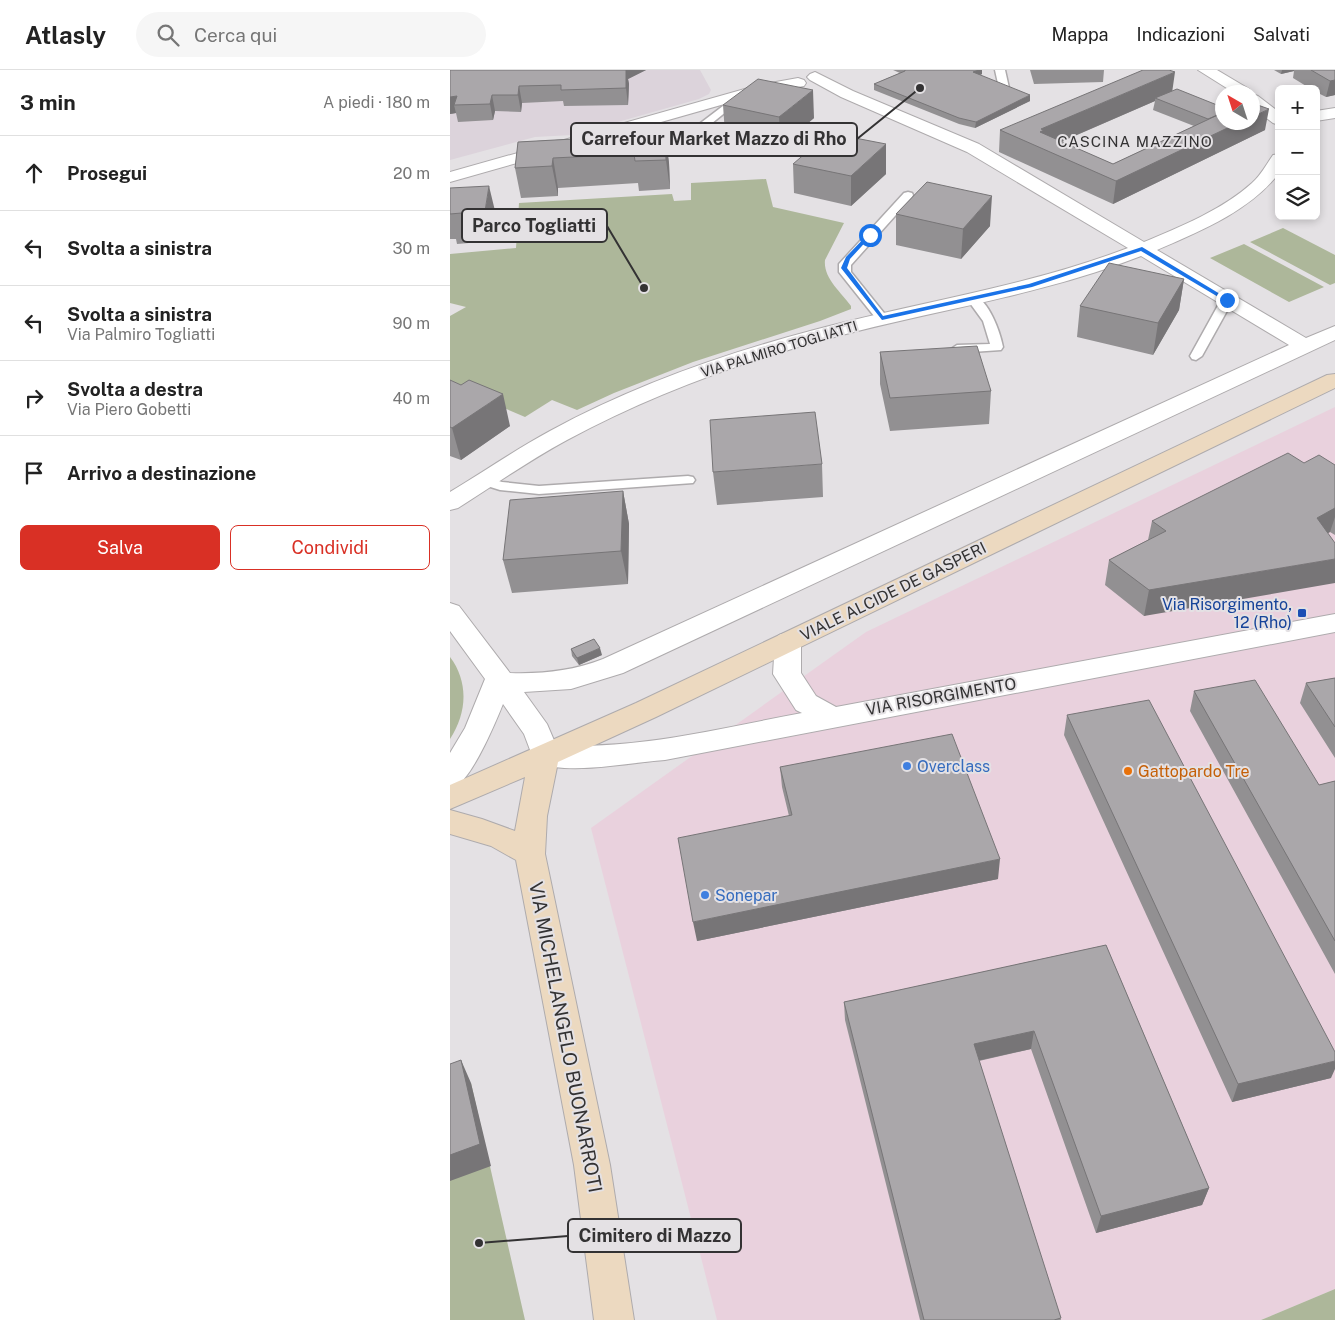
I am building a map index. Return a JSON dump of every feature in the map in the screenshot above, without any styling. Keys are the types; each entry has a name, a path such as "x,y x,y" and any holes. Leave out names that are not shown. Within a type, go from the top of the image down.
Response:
{"street":[{"path":"1206,70 1231,85"},
{"path":"450,177 741,95 797,76 847,94 973,148 1305,346"},
{"path":"1260,105 1275,117"},
{"path":"1320,115 1335,113"},
{"name":"VIA PALMIRO TOGLIATTI","path":"450,503 536,448 575,427 661,388 766,350 882,318 1038,283 1168,239 1237,202 1268,177 1275,165"},
{"path":"501,679 562,682 586,677 613,666 1335,332"},
{"name":"VIALE ALCIDE DE GASPERI","path":"450,798 646,710 1335,380"},
{"path":"450,612 501,679 537,731 545,756"},
{"name":"VIA RISORGIMENTO","path":"545,756 578,757 666,749 831,716 1335,623"},
{"path":"788,641 787,674 806,703 831,716"},
{"path":"450,775 470,748 501,679"},
{"name":"VIA MICHELANGELO BUONARROTI","path":"545,756 531,814 529,832 530,854 592,1166 614,1320"},
{"path":"450,822 497,835 530,854"}],"lane":[{"path":"1000,70 1004,88"},
{"path":"681,143 741,95"},
{"path":"882,318 845,272 844,264 908,195"},
{"path":"942,350 997,347 993,330 986,314 973,299"},
{"path":"1196,356 1227,300"},
{"path":"486,481 507,487 539,490 688,480"}],"shaded area":[{"path":"450,70 700,70 711,90 709,94 699,99 572,135 535,137 450,160"},
{"path":"1335,407 1335,1289 1261,1320 717,1320 591,828 866,632"}],"green space":[{"path":"766,179 773,207 844,223 825,260 825,267 830,279 851,306 851,309 820,321 693,362 614,393 577,410 552,400 525,417 450,385 450,316 466,307 450,303 450,254 516,248 519,203 672,194 674,201 691,200 691,183"},
{"path":"1283,228 1335,255 1335,283 1330,285 1250,242"},
{"path":"1244,244 1324,287 1289,302 1210,258"},
{"path":"450,657 460,677 463,687 463,698 460,719 450,739"},
{"path":"471,1083 525,1320 450,1320 450,1091"},
{"path":"1335,1289 1335,1320 1261,1320"}],"building":[{"path":"450,70 626,70 626,88 561,90 561,85 519,86 518,95 492,95 490,104 454,105 457,96 450,97"},
{"path":"905,70 979,70 973,72 1030,95 976,122 959,118 874,84"},
{"path":"1143,70 1169,70 1175,72 1041,129 1044,130 1040,132 1113,164 1215,116 1215,130 1223,130 1116,181 1000,130"},
{"path":"1311,70 1335,70 1335,80 1330,81"},
{"path":"758,79 813,90 779,117 723,105"},
{"path":"1177,89 1215,104 1215,116 1208,119 1155,98"},
{"path":"1260,106 1269,109 1260,113"},
{"path":"829,133 886,144 851,176 793,164"},
{"path":"665,134 666,160 635,161 634,154 553,158 552,166 515,168 518,142"},
{"path":"927,182 992,196 963,229 896,214"},
{"path":"489,186 485,211 450,214 450,188"},
{"path":"1109,263 1184,279 1158,323 1080,306"},
{"path":"977,346 991,391 890,398 880,352"},
{"path":"450,380 461,385 469,380 503,394 452,428 450,427"},
{"path":"815,412 822,464 713,472 710,420"},
{"path":"1288,453 1304,463 1319,455 1335,465 1335,508 1317,518 1335,543 1335,559 1149,590 1109,560 1166,531 1152,521"},
{"path":"623,491 621,551 503,560 510,500"},
{"path":"594,639 600,648 577,658 571,649"},
{"path":"1335,678 1335,727 1306,683"},
{"path":"1255,680 1319,785 1335,781 1335,941 1194,691"},
{"path":"1149,700 1335,1052 1335,1061 1238,1084 1067,715"},
{"path":"952,734 1000,859 693,922 678,838 792,815 780,767"},
{"path":"1106,945 1209,1188 1101,1216 1034,1031 974,1044 1061,1318 1054,1320 924,1320 844,1002"},
{"path":"461,1060 480,1144 450,1155 450,1064"}],"place":[{"name":"Carrefour Market Mazzo di Rho","path":"920,88"},
{"name":"Parco Togliatti","path":"644,288"},
{"name":"Via Risorgimento, 12 (Rho)","path":"1302,613"},
{"name":"Overclass","path":"907,766"},
{"name":"Gattopardo Tre","path":"1128,771"},
{"name":"Sonepar","path":"705,895"},
{"name":"Cimitero di Mazzo","path":"479,1243"}],"district":[{"name":"CASCINA MAZZINO","path":"1135,142"}],"route":[{"path":"870,235 844,264 844,268 845,272 882,318 1030,286 1142,249 1227,300"}]}
